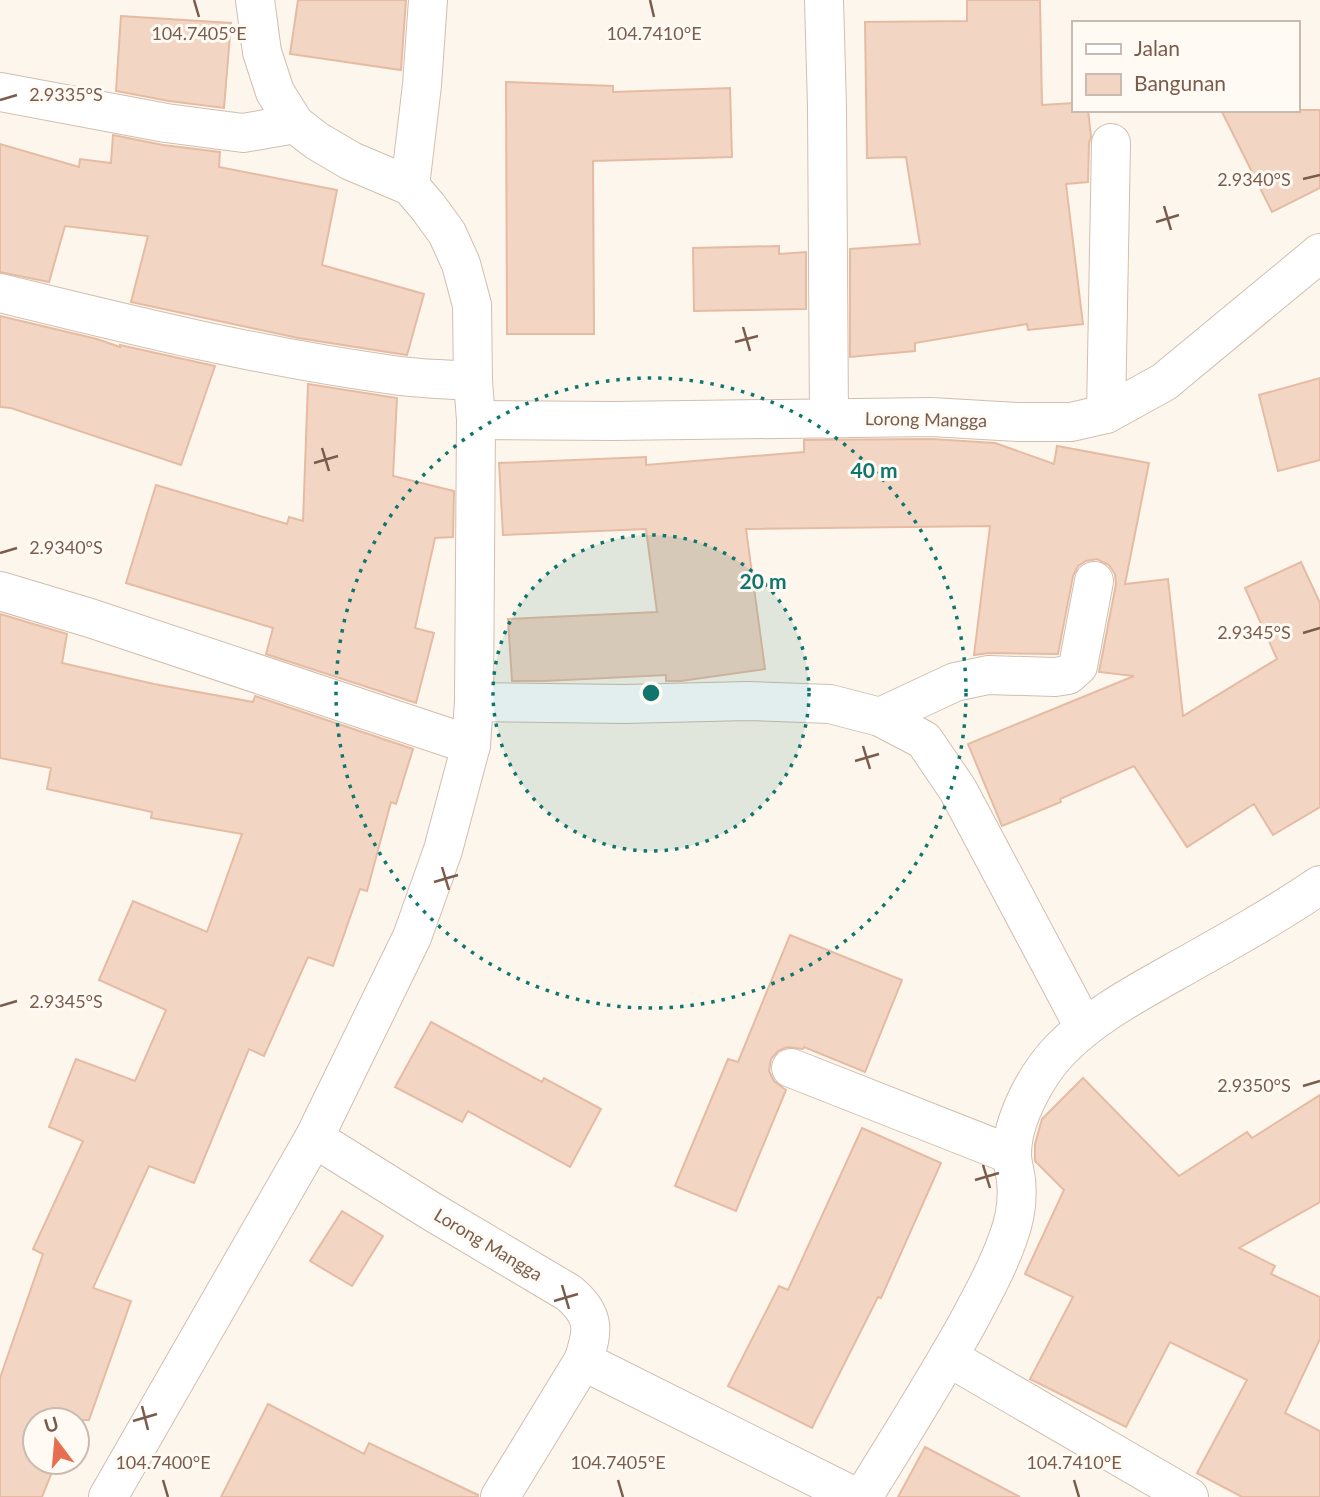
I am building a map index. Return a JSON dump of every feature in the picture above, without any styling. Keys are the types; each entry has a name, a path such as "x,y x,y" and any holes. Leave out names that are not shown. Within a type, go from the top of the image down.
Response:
{"street":[{"path":"108,1497 314,1138 412,937 443,850 471,745 474,702 476,420 472,304 461,264 447,233 410,186 351,160 317,141 295,124 275,92 262,52 255,0"},
{"path":"410,186 422,85 428,0"},
{"path":"824,0 829,419"},
{"path":"0,92 166,123 243,133 295,124"},
{"path":"1106,414 1111,143"},
{"name":"Lorong Mangga","path":"476,420 829,419 931,416 1018,422 1071,422 1106,414 1164,383 1320,253"},
{"path":"0,293 126,324 279,356 395,376 473,381"},
{"path":"880,717 955,682 988,675 1068,675 1078,666 1094,581"},
{"path":"0,591 90,618 471,745"},
{"path":"474,702 625,704 762,701 830,704 880,717 924,740 958,790 1084,1027"},
{"path":"863,1497 979,1301 1011,1229 1016,1181 1012,1155 1016,1130 1039,1076 1059,1051 1084,1027 1141,991 1280,912 1320,885"},
{"path":"791,1068 1012,1155"},
{"name":"Lorong Mangga","path":"314,1138 569,1293 585,1309 591,1332 583,1361 500,1497"},
{"path":"948,1357 1189,1497"},
{"path":"583,1361 855,1497"}],"building":[{"path":"298,0 406,0 401,70 290,54"},
{"path":"967,0 1040,0 1042,105 1072,103 1072,112 1088,112 1091,137 1088,182 1066,184 1083,324 1028,330 1027,324 915,343 915,351 850,357 850,249 920,244 906,157 867,158 865,22 967,21"},
{"path":"121,16 231,23 224,108 116,91"},
{"path":"506,82 613,86 613,92 730,88 732,157 593,161 594,334 507,334"},
{"path":"1320,110 1320,188 1272,212 1222,112"},
{"path":"113,135 220,152 219,167 337,190 322,265 424,294 407,355 298,338 131,302 148,236 65,226 49,282 0,272 0,144 79,167 80,159 111,163"},
{"path":"779,246 779,254 806,252 806,309 694,311 693,248"},
{"path":"0,316 120,347 215,366 181,465 11,408 0,407"},
{"path":"1320,378 1320,460 1278,471 1259,395"},
{"path":"308,384 397,398 393,476 454,491 453,537 435,538 415,628 434,633 416,703 266,654 273,628 126,583 156,485 287,524 289,517 303,521"},
{"path":"931,439 995,443 1054,464 1057,446 1149,463 1125,584 1168,579 1183,716 1277,659 1245,588 1301,562 1320,603 1320,807 1273,835 1254,804 1187,847 1134,766 1060,799 1061,802 1002,826 968,744 1134,676 1099,672 1116,584 1115,574 1109,565 1097,559 1078,566 1073,576 1058,654 974,655 990,526 746,529 765,669 681,681 666,681 666,675 512,681 508,619 657,612 646,529 503,535 499,463 646,457 646,465 804,452 804,440"},
{"path":"0,614 67,634 62,663 154,684 253,702 255,696 413,749 396,804 391,802 367,891 360,889 333,966 308,957 264,1056 249,1049 194,1183 149,1166 93,1288 131,1301 91,1414 91,1406 21,1406 21,1476 50,1476 42,1497 0,1497 0,1378 43,1254 33,1249 83,1141 49,1127 76,1059 135,1081 166,1010 99,980 133,901 207,932 242,834 151,818 152,812 47,789 51,768 0,758"},
{"path":"790,935 902,980 865,1072 804,1047 787,1047 778,1051 771,1059 769,1071 774,1081 786,1090 736,1211 675,1186 728,1059 738,1062"},
{"path":"431,1022 542,1082 544,1078 601,1109 570,1167 468,1111 462,1122 395,1087"},
{"path":"1083,1078 1179,1176 1247,1132 1252,1138 1320,1095 1320,1202 1239,1248 1275,1266 1271,1274 1320,1297 1320,1339 1285,1413 1320,1431 1320,1497 1242,1497 1197,1473 1247,1380 1170,1342 1126,1427 1030,1379 1073,1297 1025,1274 1064,1190 1035,1161 1035,1144 1042,1119"},
{"path":"862,1128 941,1163 881,1298 878,1297 812,1428 728,1386 779,1286 788,1290"},
{"path":"342,1211 383,1236 352,1286 310,1261"},
{"path":"268,1404 364,1454 369,1443 478,1497 221,1497"},
{"path":"925,1447 1020,1497 898,1497"}]}
